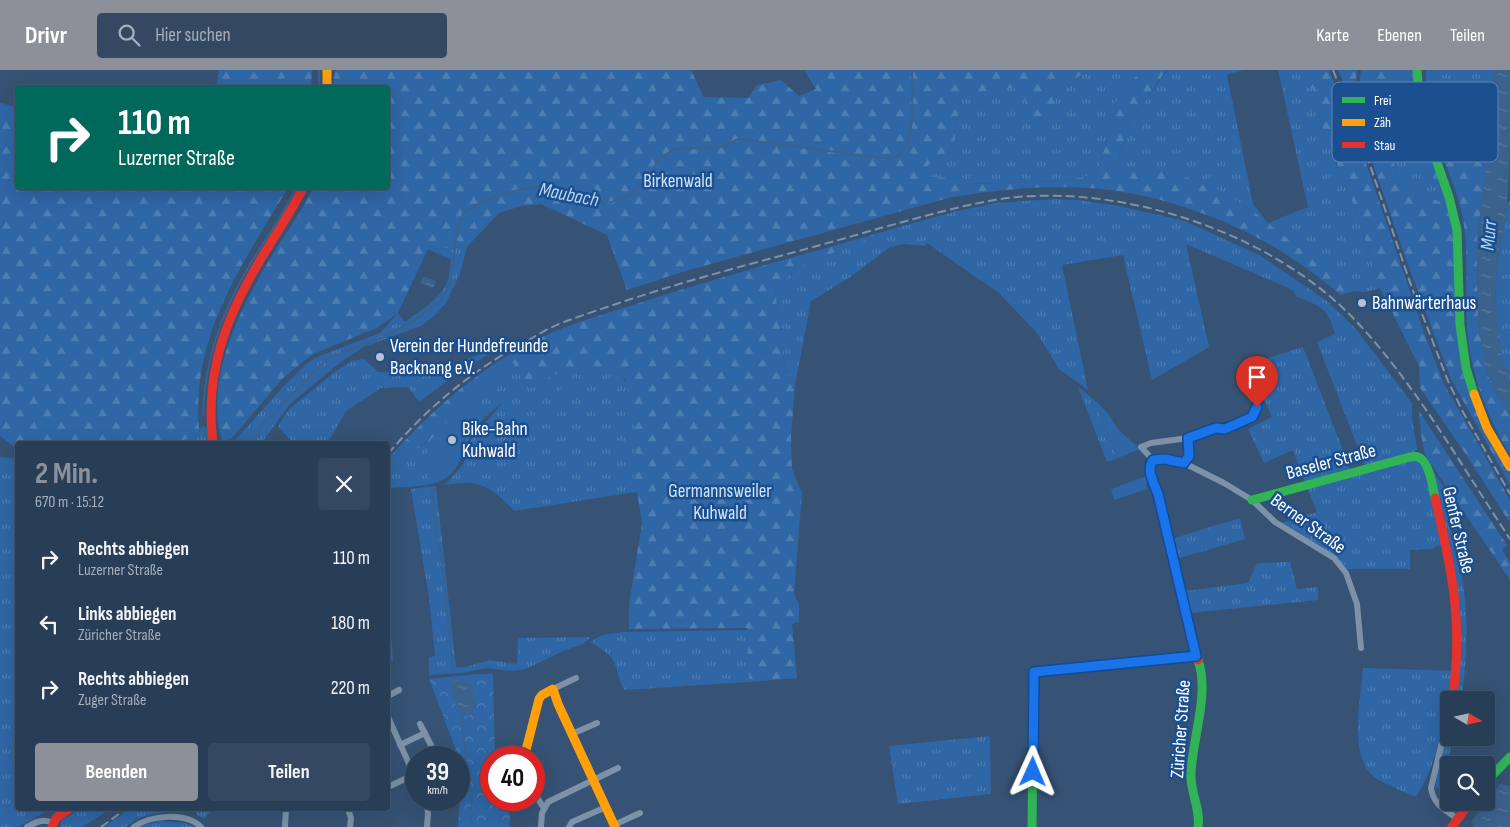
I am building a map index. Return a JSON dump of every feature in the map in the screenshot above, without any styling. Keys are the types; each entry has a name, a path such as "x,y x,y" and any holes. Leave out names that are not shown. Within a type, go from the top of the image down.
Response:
{"street":[{"path":"327,70 327,85"},
{"path":"1437,162 1450,198 1456,226 1460,337 1466,366 1479,410 1495,445 1510,466"},
{"path":"213,441 210,403 212,380 218,354 247,283 291,212 302,190"},
{"path":"1188,438 1189,456 1184,463 1165,459 1153,460 1141,447 1151,443 1188,438 1216,428 1225,429 1252,417 1257,407"},
{"name":"Baseler Straße","path":"1252,500 1410,457 1419,457"},
{"name":"Genfer Straße","path":"1419,457 1425,462 1449,558 1457,613 1456,667 1453,691"},
{"name":"Züricher Straße","path":"1153,460 1150,469 1158,494 1196,656 1201,667 1202,684 1191,777 1199,822 1198,827"},
{"name":"Berner Straße","path":"1184,463 1252,500 1275,522 1334,558 1340,564 1346,573 1356,604 1361,648"},
{"path":"1032,827 1034,672 1196,656"},
{"path":"527,746 539,699 542,695 576,678"},
{"path":"553,689 558,704 615,826 640,813"},
{"path":"390,695 399,690"},
{"path":"390,722 405,756"},
{"path":"572,734 597,723"},
{"path":"420,724 432,746"},
{"path":"400,744 425,733"},
{"path":"1441,746 1431,788 1432,794 1437,803 1455,823 1464,811"},
{"path":"1495,772 1510,756"},
{"path":"545,806 554,798 618,768"},
{"path":"390,786 405,781"},
{"path":"569,827 572,822 606,807"},
{"path":"27,827 40,820 47,820 53,825 56,818 66,811"},
{"path":"285,827 286,811"},
{"path":"349,811 351,818 350,827"},
{"path":"427,827 428,811"},
{"path":"541,827 544,811"},
{"path":"134,827 149,819 158,817 191,820 201,827"}],"green space":[{"path":"219,70 312,70 311,85 216,85"},
{"name":"Birkenwald","path":"335,70 691,70 704,97 748,98 757,85 781,80 799,96 816,89 804,70 1090,70 1059,88 1054,107 1041,126 1031,119 1020,87 962,94 953,147 920,172 921,177 966,178 966,184 1063,181 1098,174 1116,102 1141,70 1169,70 1165,72 1130,122 1115,171 1163,171 1211,186 1253,211 1354,291 1341,295 1287,255 1247,232 1226,223 1157,199 1110,190 1071,187 1037,188 1003,190 952,197 682,272 627,290 607,235 541,204 521,206 499,213 467,247 428,249 398,313 377,328 313,354 283,378 231,439 222,441 218,420 217,398 225,356 232,335 240,314 260,276 312,190 390,190 390,85 333,85"},
{"path":"1090,70 1141,70 1116,102 1098,174 1063,181 966,184 966,178 920,177 920,172 953,147 962,94 1020,86 1031,119 1054,107 1059,88"},
{"path":"1169,70 1243,70 1227,75 1253,204 1268,223 1253,211 1211,186 1180,175 1163,171 1115,172 1130,122"},
{"path":"1278,70 1308,70 1322,127 1332,151 1332,162 1336,162 1356,210 1380,288 1366,292 1354,291 1268,223 1308,207"},
{"path":"1308,70 1329,70 1334,82 1332,82 1332,151 1322,127"},
{"path":"1338,70 1357,70 1356,82 1343,82"},
{"path":"1361,70 1391,70 1391,82 1360,82"},
{"path":"1391,70 1415,70 1415,82 1391,82"},
{"path":"1426,70 1494,70 1493,82 1426,82"},
{"path":"0,103 15,107 15,190 287,190 236,275 210,336 202,368 198,401 200,436 179,441 15,441 15,447 0,436"},
{"path":"1336,162 1366,162 1425,335 1444,384 1510,500 1510,523 1420,388 1419,366 1380,288 1356,210"},
{"path":"1372,162 1394,162 1396,181 1442,203 1426,162 1434,162 1448,198 1453,226 1461,366 1475,409 1492,446 1510,475 1510,485 1451,379"},
{"path":"1394,162 1426,162 1443,204 1396,181"},
{"path":"1445,162 1482,162 1486,166 1477,239 1478,322 1487,372 1493,388 1510,413 1510,455 1495,428 1473,368 1467,323 1464,226 1456,193"},
{"path":"1054,199 1078,200 1119,206 1185,221 1261,256 1327,301 1356,329 1412,403 1412,418 1417,449 1414,453 1365,466 1317,342 1335,334 1326,313 1318,306 1297,297 1293,290 1186,244 1209,347 1152,380 1123,255 1062,265 1088,390 1059,369 1037,333 999,293 927,243 925,246 904,244 890,247 852,276 811,301 795,385 785,369 775,289 784,277 791,275 801,266 885,231 957,211 996,203"},
{"path":"1510,201 1510,380 1501,352 1495,303 1498,256 1507,204"},
{"name":"Germannsweiler Kuhwald","path":"885,231 802,266 775,289 785,369 795,385 791,438 792,469 802,493 794,593 799,604 799,622 792,624 797,678 749,682 747,628 629,629 629,604 642,523 637,492 634,411 625,379 618,372 582,369 553,375 530,388 513,363 491,380 454,414 429,442 410,453 395,466 390,474 390,457 424,421 463,387 505,357 551,333 580,322 725,277"},
{"path":"467,247 460,274 446,303 434,316 421,326 364,347 338,364 289,405 263,441 233,441 306,364 317,357 380,333 398,313 405,322 436,298 448,280 451,260 428,249"},
{"path":"501,346 419,402 408,387 381,388 346,411 329,441 291,441 278,426 289,409 336,371 352,361 364,359 378,372 413,373 447,367"},
{"path":"1303,347 1351,471 1305,483 1293,450 1264,463 1248,429 1272,417 1248,364"},
{"path":"513,363 530,388 553,375 582,369 618,371 631,396 634,411 637,446 637,492 514,511 495,493 478,484 445,485 464,463 471,440 502,403 475,429 468,440 460,461 446,478 426,485 390,488 390,473 394,466 410,453 429,442 453,415 491,380"},
{"path":"565,379 577,384 570,402 557,403 557,397"},
{"path":"1078,387 1098,403 1098,410 1118,458 1107,462"},
{"name":"Bike-Bahn Kuhwald","path":"477,399 481,407 487,411 485,415 471,433 451,473 446,478 431,482 427,474 428,449 471,401"},
{"path":"1098,403 1120,431 1140,449 1118,458 1098,410"},
{"path":"1419,411 1507,545 1502,550 1510,562 1510,580 1425,455"},
{"path":"206,427 209,441 179,441 200,436 199,429"},
{"path":"0,457 15,459 15,811 47,811 18,827 0,827"},
{"path":"1411,459 1418,461 1423,468 1444,545 1434,547 1434,549 1410,550 1410,569 1346,569 1281,523 1317,512 1307,487"},
{"path":"1429,465 1460,511 1447,514 1464,586 1466,619 1466,651 1462,691 1455,691 1460,645"},
{"path":"1149,475 1151,482 1146,484 1147,489 1114,500 1111,489"},
{"path":"436,486 456,667 465,667 490,660 517,664 518,638 591,637 583,644 563,651 526,669 513,671 486,668 462,673 429,675 429,657 435,656 429,597 411,489"},
{"path":"1240,518 1245,539 1176,559 1171,539"},
{"path":"1290,562 1297,589 1318,587 1318,600 1190,613 1185,591 1248,583 1257,563"},
{"path":"390,622 393,661 390,661"},
{"path":"748,630 749,682 625,690 620,682 612,659 606,652 590,642 602,635 623,632"},
{"path":"1363,668 1454,671 1450,691 1440,691 1440,739 1431,768 1416,797 1377,779 1368,770 1362,758 1359,744 1359,712"},
{"path":"493,674 495,746 480,746 480,811 508,811 510,816 509,826 513,827 458,827 459,811 470,811 470,746 454,746 429,679"},
{"path":"990,736 991,794 898,804 889,746"},
{"path":"1444,746 1451,746 1449,756 1441,756"},
{"path":"1440,761 1440,787 1436,789 1436,778"},
{"path":"77,811 107,811 82,827 61,827 62,820"},
{"path":"127,811 168,811 145,816 135,820 126,827 104,827"},
{"path":"198,811 211,811 204,819 196,814"},
{"path":"160,821 185,823 195,827 141,827"}],"water":[{"name":"Murr","path":"1494,70 1510,70 1510,143 1507,209 1498,255 1495,296 1502,359 1510,380 1510,413 1493,388 1486,372 1478,321 1477,239 1486,162 1498,162 1498,82 1493,82"},
{"path":"423,276 436,281 433,288 420,283"},
{"path":"464,680 471,683 476,701 474,710 468,716 463,714 457,707 450,683"},
{"path":"1500,784 1510,786 1510,827 1474,827 1471,822 1479,811 1495,811 1495,791"}],"waterway":[{"path":"319,70 319,85"},
{"name":"Maubach","path":"254,441 261,426 327,359 382,338 413,321 441,300 451,281 457,230 463,214 485,200 505,193 534,187 557,189 597,204 612,202 629,196 642,184 659,160 674,149 720,147 739,139 881,158 895,157 903,152 909,136 912,113 912,70"},
{"path":"203,415 204,395 211,355 224,317 241,280 295,190"},
{"path":"203,426 207,441"},
{"path":"432,488 453,670"},
{"path":"454,676 456,683"},
{"path":"462,714 465,746"},
{"name":"Maubach","path":"15,731 12,749 15,770"},
{"path":"470,788 473,798 470,817 473,827"},
{"name":"Maubach","path":"31,811 34,820"}],"railway":[{"path":"1333,70 1338,82"},
{"path":"1369,162 1412,288 1448,381 1463,412 1510,494"},
{"path":"390,452 433,407 483,367 550,328 575,318 703,277 969,205 1000,199 1046,196 1094,198 1143,207 1192,220 1238,239 1282,262 1322,290 1356,321 1398,372 1437,426 1510,539"},
{"path":"101,827 123,811"}],"traffic: fast":[{"path":"1417,70 1418,82"},
{"path":"1437,162 1449,197 1457,230 1460,325 1466,368 1474,394"},
{"path":"1252,500 1410,457 1418,457 1425,463 1432,481 1435,498"},
{"path":"1032,827 1034,672 1196,656"},
{"path":"1198,660 1202,687 1191,774 1199,821 1198,827"},
{"path":"1495,773 1510,757"}],"traffic: slow":[{"path":"327,70 327,85"},
{"path":"1474,394 1487,428 1510,467"},
{"path":"527,746 539,699 542,695 553,689 558,704 615,827"}],"traffic: jam":[{"path":"213,441 211,418 215,369 228,324 249,279 302,190"},
{"path":"1153,460 1150,469 1158,494 1198,660"},
{"path":"1435,498 1447,550 1454,598 1457,647 1453,691"},
{"path":"52,827 56,818 66,811"},
{"path":"1452,827 1464,811"}],"place":[{"name":"Bahnwärterhaus","path":"1362,303"},
{"name":"Verein der Hundefreunde Backnang e.V.","path":"380,357"},
{"name":"Bike-Bahn Kuhwald","path":"452,440"}],"route":[{"path":"1033,772 1034,672 1196,656 1158,494 1150,469 1151,464 1153,460 1165,459 1184,463 1189,456 1188,438 1216,428 1225,429 1252,417 1257,407"}]}
